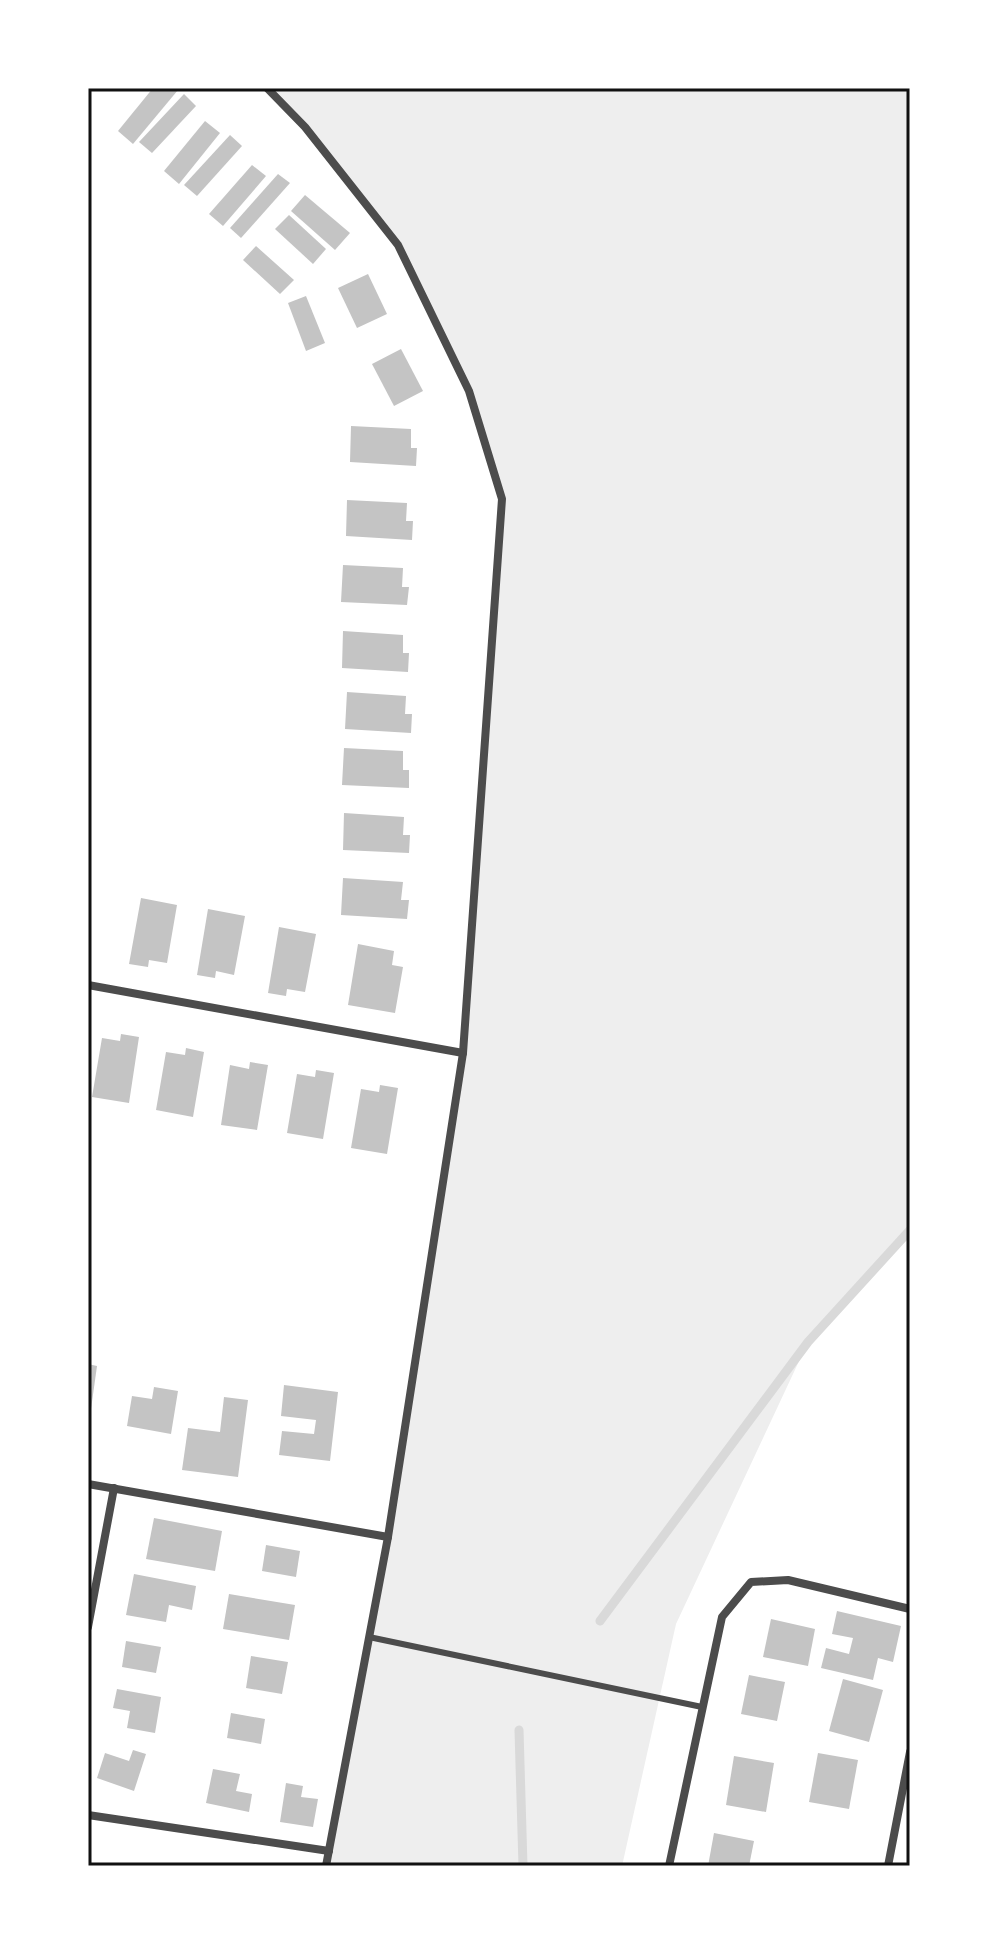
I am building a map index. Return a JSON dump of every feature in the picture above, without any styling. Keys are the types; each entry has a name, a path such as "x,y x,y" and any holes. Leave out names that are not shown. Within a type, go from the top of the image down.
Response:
{"street":[{"path":"267,88 305,127 398,245 469,391 502,499 463,1053 388,1537 326,1866"},
{"path":"88,985 463,1053"},
{"path":"88,1484 388,1537"},
{"path":"88,1627 114,1488"},
{"path":"669,1866 722,1617 751,1582 788,1580 910,1609"},
{"path":"888,1866 910,1752"},
{"path":"88,1815 329,1851"}],"lane":[{"path":"369,1637 702,1707"}],"shaded area":[{"path":"267,88 910,88 910,1230 808,1342 676,1624 622,1866 326,1866 388,1537 463,1053 502,500 469,391 398,245 305,127"}],"building":[{"path":"153,88 178,90 133,144 118,131"},
{"path":"184,94 196,106 152,153 139,142"},
{"path":"205,121 220,133 179,184 164,171"},
{"path":"230,135 242,146 197,196 184,185"},
{"path":"252,165 266,176 223,226 209,214"},
{"path":"278,174 290,183 241,238 230,228"},
{"path":"305,195 350,233 335,250 291,211"},
{"path":"289,215 326,249 313,264 275,229"},
{"path":"256,246 294,280 280,294 243,260"},
{"path":"368,274 387,314 357,328 338,288"},
{"path":"306,296 325,343 306,351 288,303"},
{"path":"401,349 423,391 394,406 372,364"},
{"path":"351,426 411,429 411,448 417,448 416,466 350,462"},
{"path":"347,500 407,503 406,521 413,521 412,540 346,536"},
{"path":"343,565 403,568 402,587 409,587 407,605 341,602"},
{"path":"343,631 403,635 403,653 409,653 408,672 342,668"},
{"path":"347,692 406,696 405,714 412,714 411,733 345,729"},
{"path":"344,748 403,751 403,770 409,770 409,788 342,785"},
{"path":"344,813 404,817 403,835 410,835 409,853 343,850"},
{"path":"343,878 403,882 401,900 409,900 407,919 341,915"},
{"path":"141,898 177,905 167,963 149,960 148,967 129,964"},
{"path":"208,909 245,916 234,975 216,971 215,978 197,975"},
{"path":"279,927 316,934 305,992 287,989 286,996 268,993"},
{"path":"358,944 394,951 392,965 403,967 395,1013 348,1005"},
{"path":"121,1034 139,1037 129,1103 92,1097 102,1038 120,1041"},
{"path":"186,1048 204,1052 193,1117 156,1110 166,1052 185,1055"},
{"path":"250,1062 268,1065 257,1130 221,1125 230,1065 249,1069"},
{"path":"316,1070 334,1073 323,1139 287,1133 297,1074 315,1077"},
{"path":"380,1085 398,1088 387,1154 351,1148 361,1089 379,1092"},
{"path":"88,1364 97,1366 91,1409 88,1408"},
{"path":"284,1385 338,1392 330,1461 279,1455 282,1431 314,1434 316,1420 281,1416"},
{"path":"154,1387 178,1391 171,1434 127,1426 132,1396 152,1399"},
{"path":"224,1397 248,1400 238,1477 182,1470 188,1428 220,1432"},
{"path":"154,1518 222,1531 215,1571 146,1559"},
{"path":"266,1545 300,1551 296,1577 262,1571"},
{"path":"134,1574 196,1586 192,1610 169,1605 166,1622 126,1615"},
{"path":"229,1594 295,1605 289,1640 223,1629"},
{"path":"837,1611 901,1626 893,1662 878,1658 873,1680 821,1668 826,1648 849,1654 853,1638 832,1634"},
{"path":"771,1619 815,1629 808,1666 763,1657"},
{"path":"126,1641 161,1647 156,1673 122,1667"},
{"path":"251,1656 288,1662 282,1694 246,1688"},
{"path":"749,1675 785,1682 777,1721 741,1714"},
{"path":"843,1679 883,1690 869,1742 829,1731"},
{"path":"117,1689 161,1697 155,1733 127,1728 130,1711 113,1708"},
{"path":"231,1713 265,1719 261,1744 227,1738"},
{"path":"133,1750 146,1754 134,1791 97,1778 105,1753 129,1761"},
{"path":"818,1753 858,1760 849,1809 809,1802"},
{"path":"734,1756 774,1763 766,1812 726,1805"},
{"path":"213,1769 240,1774 236,1791 252,1794 249,1812 206,1803"},
{"path":"286,1783 303,1786 301,1797 318,1799 313,1827 280,1822"},
{"path":"714,1833 754,1841 749,1866 708,1866"}],"waterway":[{"path":"600,1621 808,1342 910,1230"},
{"path":"519,1730 523,1866"}]}
